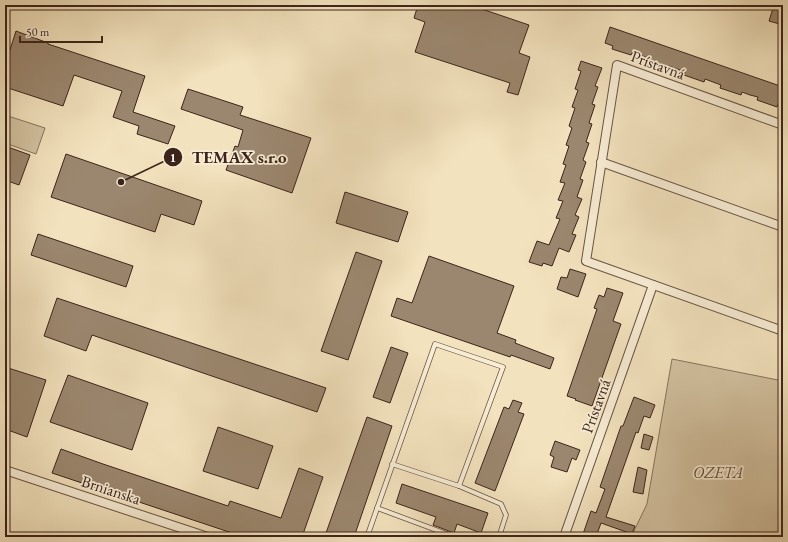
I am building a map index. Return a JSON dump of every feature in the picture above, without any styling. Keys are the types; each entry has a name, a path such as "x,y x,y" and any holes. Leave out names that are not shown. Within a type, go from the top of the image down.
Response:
{"street":[{"name":"Prístavná","path":"783,125 617,65 586,261 783,331"},
{"path":"601,162 783,227"},
{"name":"Prístavná","path":"564,537 653,285"},
{"name":"Brnianska","path":"5,470 208,537"}],"lane":[{"path":"367,537 435,344 503,367 459,486"},
{"path":"392,464 459,486 501,504 506,515 499,537"},
{"path":"377,508 455,537"}],"green space":[{"path":"5,115 45,128 36,154 5,143"},
{"name":"OZETA","path":"672,359 783,381 783,537 631,537 647,504"}],"building":[{"path":"418,5 470,5 529,25 519,53 530,57 518,95 507,92 510,83 415,52 425,22 414,18"},
{"path":"774,5 783,5 783,25 769,21"},
{"path":"610,27 783,87 783,106 778,104 777,107 757,100 758,97 742,92 741,95 720,88 721,85 705,79 704,82 684,75 685,72 669,66 668,69 658,66 647,61 648,58 640,55 632,53 631,55 612,49 613,46 605,43"},
{"path":"16,31 48,44 145,76 133,112 175,126 168,144 137,134 139,126 113,117 122,91 74,75 63,106 5,87 5,58 7,59"},
{"path":"581,61 602,68 595,86 598,87 592,104 595,105 589,123 592,124 586,142 589,143 583,160 586,162 580,179 583,180 577,197 582,199 575,215 579,217 572,234 576,235 569,252 559,248 552,266 543,263 542,266 529,262 537,241 549,245 560,219 556,218 563,201 558,200 565,183 560,182 566,165 563,164 569,146 566,145 572,128 569,126 575,108 572,107 578,90 575,89 581,71 578,70"},
{"path":"188,89 243,107 240,115 311,138 292,193 226,170 235,146 238,147 243,130 181,109"},
{"path":"5,146 30,155 19,185 5,180"},
{"path":"66,154 202,201 194,225 161,214 155,232 51,197"},
{"path":"345,192 408,212 398,242 336,223"},
{"path":"38,234 133,266 126,287 31,255"},
{"path":"356,252 382,261 348,360 321,351"},
{"path":"429,256 514,286 497,333 516,340 515,343 554,358 550,369 511,355 510,357 391,316 397,298 412,303"},
{"path":"570,269 586,274 578,297 557,289 561,277 567,278"},
{"path":"607,288 623,293 613,321 621,324 592,406 567,396 597,309 594,308 599,295 604,297"},
{"path":"57,298 326,388 317,412 92,335 86,351 44,336"},
{"path":"391,347 408,353 390,403 373,397"},
{"path":"5,367 46,380 27,437 5,429"},
{"path":"68,375 148,403 132,450 50,422"},
{"path":"634,397 655,405 650,418 644,416 638,433 636,432 606,517 635,526 632,534 601,523 596,537 582,537 591,511 596,513 605,489 600,487 621,426 623,426"},
{"path":"513,400 522,403 518,412 524,414 495,491 475,483 504,407 509,409"},
{"path":"367,417 392,426 354,537 337,537 326,533"},
{"path":"218,427 273,446 258,489 203,471"},
{"path":"644,434 653,437 649,450 641,448"},
{"path":"555,441 580,450 576,460 572,458 567,472 551,467 554,457 550,455"},
{"path":"61,449 228,506 230,501 281,518 299,468 323,477 302,537 244,537 52,473"},
{"path":"638,467 647,470 643,494 633,492"},
{"path":"402,484 488,513 481,533 457,524 454,533 433,525 436,517 396,503"}],"place":[{"name":"TEMAX s.r.o","path":"121,182"}]}
